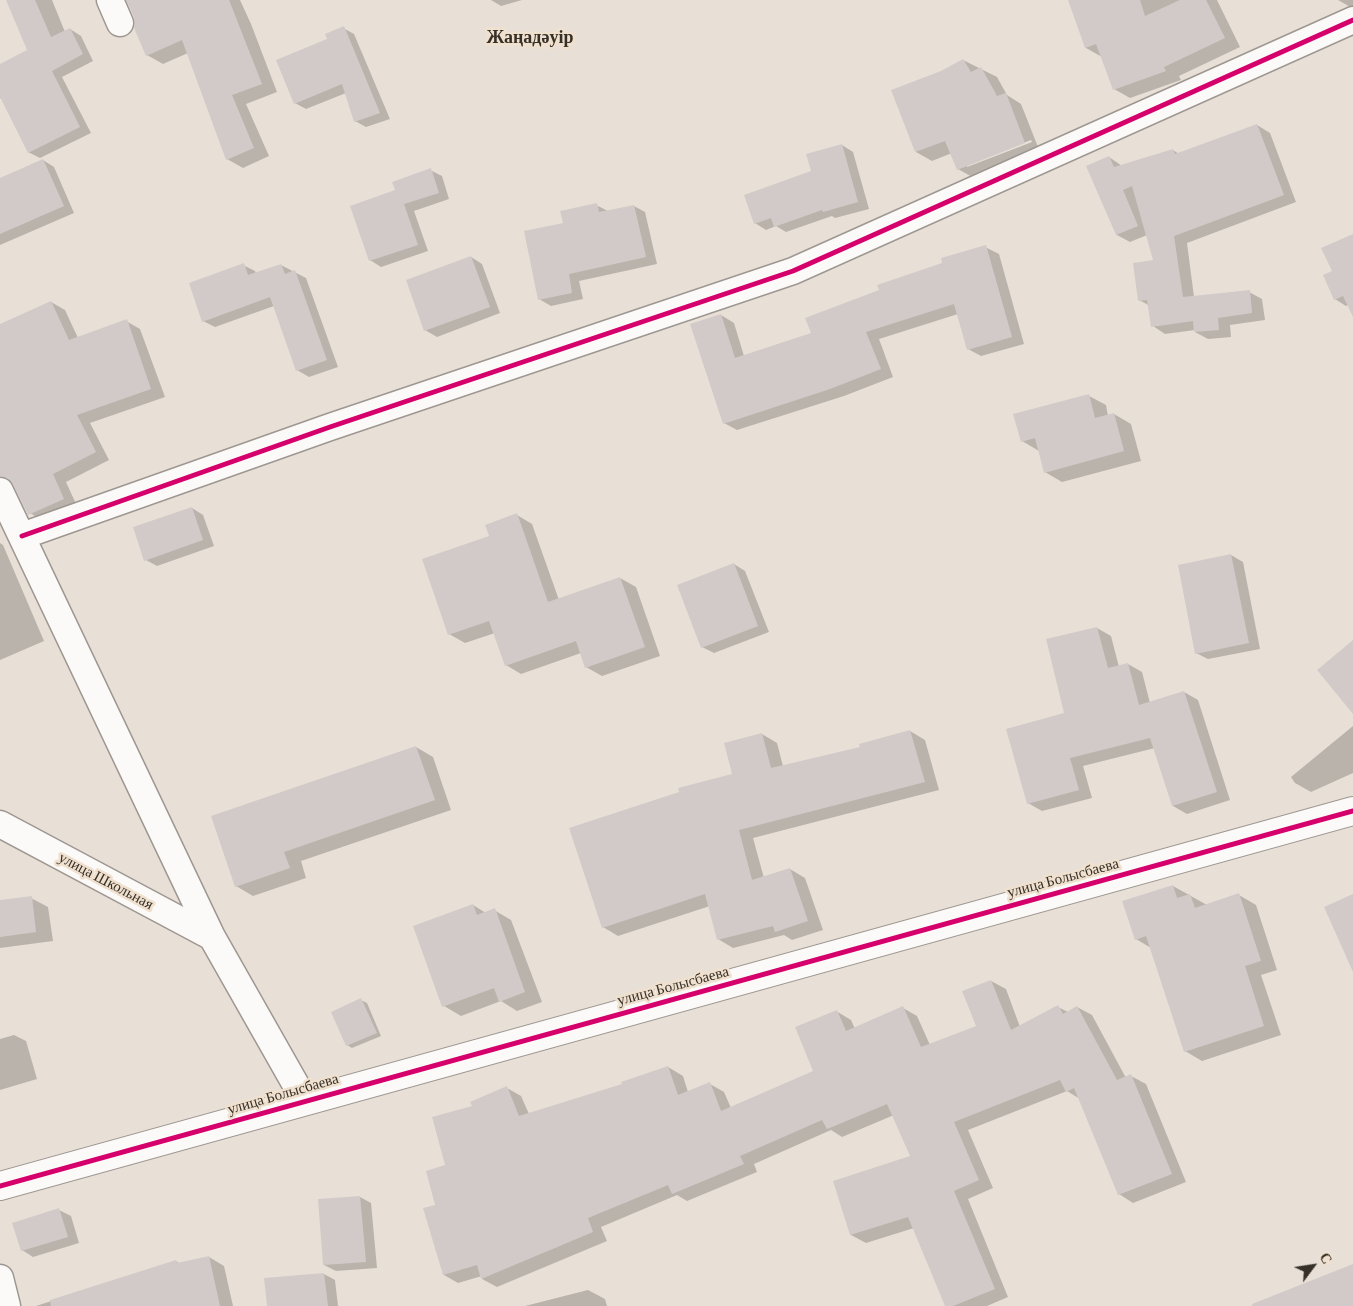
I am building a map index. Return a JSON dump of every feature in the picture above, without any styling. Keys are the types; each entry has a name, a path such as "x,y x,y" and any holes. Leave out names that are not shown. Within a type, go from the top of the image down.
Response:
{"street":[{"path":"110,0 120,23"},
{"path":"22,536 339,424 793,271 1353,20"},
{"path":"0,491 212,937 305,1101"},
{"name":"улица Болысбаева","path":"0,1186 1353,811"},
{"name":"улица Школьная","path":"0,824 212,937"},
{"path":"0,1278 7,1306"}],"building":[{"path":"6,0 35,0 51,37 70,28 83,54 52,71 80,127 28,153 0,97 0,64 27,50"},
{"path":"126,0 229,0 262,84 232,95 254,148 226,160 182,40 146,56 134,28 134,17"},
{"path":"1068,0 1140,0 1145,16 1180,0 1206,0 1225,38 1164,67 1166,71 1113,90 1096,44 1085,48"},
{"path":"344,26 380,113 354,122 342,84 294,104 276,60 327,39 325,34"},
{"path":"963,59 971,72 981,67 997,96 1006,93 1025,143 957,170 945,141 915,152 891,90 941,71"},
{"path":"1257,124 1284,195 1174,236 1183,297 1250,290 1252,313 1218,318 1219,330 1194,332 1193,321 1151,327 1147,300 1138,301 1133,263 1153,260 1132,186 1123,190 1138,226 1116,235 1086,166 1109,156 1114,167 1173,149 1175,154"},
{"path":"842,144 858,202 823,212 822,210 774,227 771,218 754,224 744,195 811,171 806,154"},
{"path":"43,159 64,206 0,234 0,178"},
{"path":"431,168 439,193 404,204 418,245 369,261 350,206 395,190 392,182"},
{"path":"597,203 599,212 634,205 646,257 569,274 572,293 538,300 524,231 563,223 560,211"},
{"path":"1353,234 1353,317 1343,296 1334,300 1323,275 1332,271 1321,248"},
{"path":"986,245 1012,337 967,350 954,304 866,332 881,369 830,389 723,424 690,324 721,314 735,358 811,333 805,318 879,290 877,285 942,263 941,258"},
{"path":"471,256 490,307 424,331 406,280"},
{"path":"244,263 248,275 281,264 285,274 295,270 327,360 296,371 270,297 202,322 189,283"},
{"path":"51,301 69,340 127,319 151,389 77,415 96,452 53,474 64,499 28,515 13,484 8,478 0,476 0,324"},
{"path":"1089,394 1095,418 1114,413 1124,451 1044,473 1035,438 1021,442 1013,414"},
{"path":"192,507 203,540 144,561 133,527"},
{"path":"517,513 548,602 620,577 645,647 585,668 576,641 505,666 489,621 448,635 422,559 489,536 485,525"},
{"path":"1231,554 1249,643 1195,654 1178,565"},
{"path":"734,563 758,626 701,648 677,585"},
{"path":"1097,627 1108,668 1128,663 1139,705 1184,691 1217,792 1172,806 1150,738 1070,758 1079,790 1027,804 1006,729 1064,713 1046,639"},
{"path":"1353,640 1353,714 1317,670"},
{"path":"910,730 925,782 739,830 752,880 790,868 808,921 775,932 773,926 717,940 705,894 602,928 569,828 679,792 678,788 732,774 724,743 762,733 771,768 860,747 859,744"},
{"path":"416,746 435,800 284,852 290,868 235,887 211,816"},
{"path":"1173,885 1177,898 1190,894 1195,908 1239,893 1261,961 1245,966 1264,1026 1184,1052 1146,936 1135,940 1122,901"},
{"path":"1353,894 1353,972 1324,907"},
{"path":"32,896 36,932 0,937 0,900"},
{"path":"473,904 477,915 495,908 525,992 499,1002 494,988 442,1007 413,926"},
{"path":"991,980 1011,1030 1058,1005 1063,1014 1077,1006 1117,1080 1131,1074 1172,1174 1118,1195 1074,1088 1066,1092 1060,1080 954,1122 979,1180 954,1191 995,1289 953,1306 945,1306 908,1217 850,1235 833,1181 910,1156 887,1104 827,1129 822,1120 740,1156 744,1164 672,1194 668,1185 588,1218 593,1232 481,1279 477,1265 443,1275 423,1208 435,1205 426,1171 445,1165 432,1117 472,1106 470,1102 507,1086 519,1116 622,1084 621,1082 668,1066 678,1095 710,1082 721,1111 813,1071 795,1027 837,1010 846,1031 903,1006 921,1047 976,1026 962,991"},
{"path":"361,998 377,1033 346,1046 331,1012"},
{"path":"360,1196 366,1262 323,1265 318,1199"},
{"path":"59,1208 68,1237 21,1251 12,1223"},
{"path":"209,1256 220,1306 51,1306 50,1300 176,1260 177,1263"},
{"path":"1353,1264 1353,1306 1252,1306 1252,1304"},
{"path":"324,1273 328,1306 267,1306 264,1278"}],"cycle path":[{"path":"22,536 330,427 793,271 1353,20"},
{"path":"0,1186 1353,811"}],"district":[{"name":"Жаңадәуір","path":"530,37"}]}
